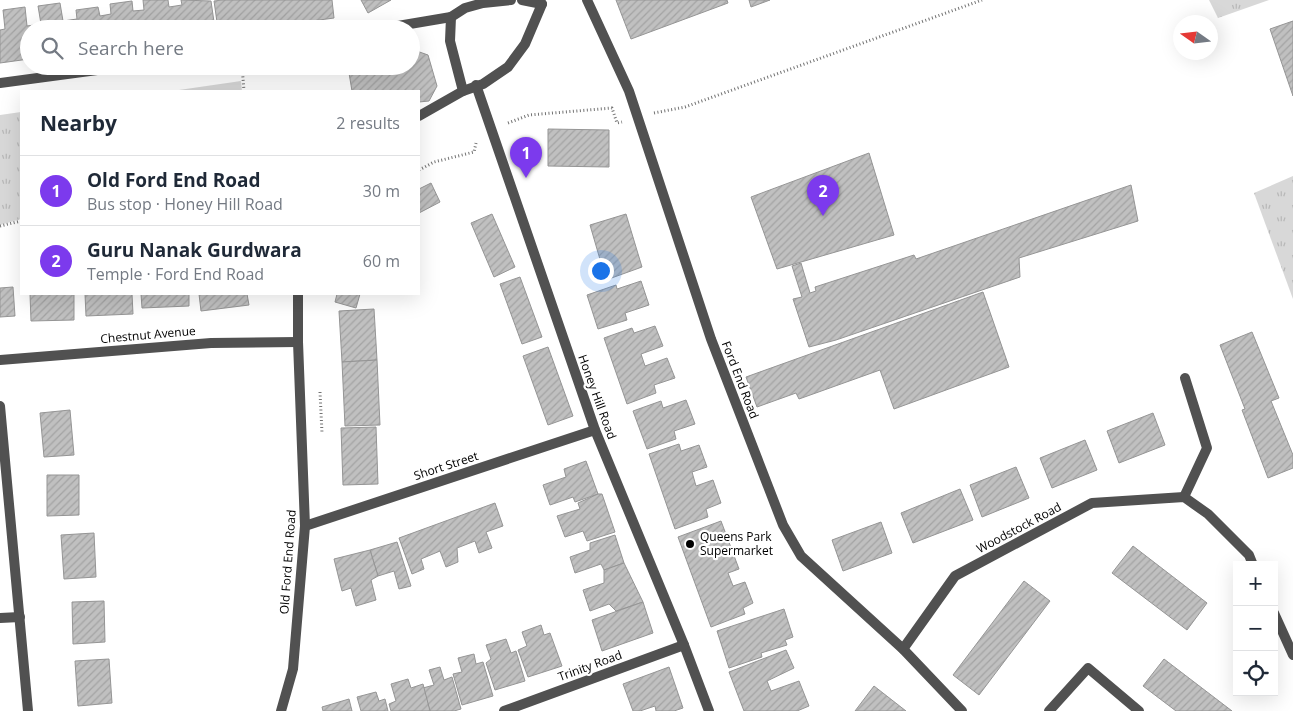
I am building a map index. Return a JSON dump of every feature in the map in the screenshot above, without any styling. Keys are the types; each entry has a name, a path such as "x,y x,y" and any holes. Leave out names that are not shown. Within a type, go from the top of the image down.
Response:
{"street":[{"path":"420,22 451,17 465,8 483,3 511,0"},
{"path":"420,115 463,91 483,84 508,67 525,44 546,2 522,0"},
{"name":"Ford End Road","path":"587,0 629,91 710,339 783,524 801,556 903,649 962,711"},
{"path":"451,17 450,41 463,91"},
{"path":"0,83 60,75"},
{"name":"Honey Hill Road","path":"476,85 594,430 684,645 709,711"},
{"name":"Old Ford End Road","path":"281,711 293,669 305,526 298,295"},
{"name":"Chestnut Avenue","path":"0,360 211,342 298,342"},
{"path":"1185,378 1207,448 1184,497 1208,514 1249,555 1251,561"},
{"path":"0,406 28,711"},
{"name":"Short Street","path":"305,526 594,430"},
{"name":"Woodstock Road","path":"903,649 955,576 1092,503 1184,497"},
{"path":"0,618 20,617"},
{"path":"1278,622 1293,655"},
{"name":"Trinity Road","path":"504,711 684,645"},
{"path":"1049,711 1088,668 1139,711"}],"path":[{"path":"653,114 685,107 982,0"},
{"path":"243,75 244,90"},
{"path":"504,124 528,115 612,108 617,123"},
{"path":"420,169 434,162 474,152 477,135"},
{"path":"0,226 20,221"}],"green space":[{"path":"1209,0 1269,0 1218,18"},
{"path":"241,81 242,90 179,90"},
{"path":"20,112 20,219 0,225 0,115"},
{"path":"1293,176 1293,299 1254,193"}],"building":[{"path":"143,0 168,0 169,7 182,5 181,0 211,1 214,20 70,20 77,19 76,10 98,7 100,16 111,14 110,4 132,1 133,11 144,10"},
{"path":"332,0 334,18 319,20 217,20 214,1"},
{"path":"361,0 391,0 368,13"},
{"path":"616,0 727,0 728,3 631,39"},
{"path":"749,0 770,0 751,7"},
{"path":"60,3 63,20 40,20 38,6"},
{"path":"25,7 26,20 20,20 20,60 0,63 0,30 5,29 3,10"},
{"path":"1293,21 1293,96 1270,29"},
{"path":"420,52 428,55 437,86 429,101 420,102 420,90 352,90 349,75 420,75"},
{"path":"548,129 609,130 609,167 548,166"},
{"path":"869,153 894,235 777,269 751,197"},
{"path":"431,183 440,202 420,212 420,188"},
{"path":"1131,185 1138,221 1019,258 1020,277 836,340 809,347 793,299 802,297 792,266 801,263 810,293 816,291 815,287 914,255 916,259"},
{"path":"492,214 515,267 494,277 471,223"},
{"path":"626,214 642,267 606,280 590,225"},
{"path":"520,277 542,337 522,344 500,284"},
{"path":"641,281 649,305 625,313 627,320 598,329 587,295 616,285 617,289"},
{"path":"13,287 15,316 0,317 0,288"},
{"path":"983,292 1009,367 894,409 880,370 799,399 796,393 757,407 746,377"},
{"path":"30,295 74,295 74,320 31,321"},
{"path":"85,295 132,295 133,314 86,316"},
{"path":"141,295 189,295 189,306 142,308"},
{"path":"199,295 247,295 249,305 201,311"},
{"path":"337,295 360,295 356,308 335,302"},
{"path":"374,309 377,360 342,362 339,311"},
{"path":"655,326 663,346 641,354 645,366 667,358 675,378 654,385 656,393 627,404 604,338 632,328 634,333"},
{"path":"1252,332 1279,398 1271,401 1293,455 1293,468 1268,478 1242,410 1245,409 1220,345"},
{"path":"548,347 573,416 548,425 523,356"},
{"path":"377,360 380,425 345,426 342,362"},
{"path":"686,400 695,424 674,431 676,439 647,449 633,411 661,401 663,408"},
{"path":"70,410 74,455 44,457 40,413"},
{"path":"1153,413 1165,445 1119,463 1107,431"},
{"path":"376,427 378,484 343,485 341,428"},
{"path":"1085,440 1097,470 1052,488 1040,458"},
{"path":"679,444 681,451 699,445 707,467 692,472 696,486 713,480 721,503 706,509 708,517 675,529 649,454"},
{"path":"586,461 598,494 575,502 573,497 550,505 543,485 566,477 564,469"},
{"path":"1016,467 1029,498 982,517 970,485"},
{"path":"47,475 79,475 79,515 47,516"},
{"path":"960,489 973,520 913,543 901,513"},
{"path":"602,494 615,532 587,541 583,531 565,537 557,516 580,509 578,503"},
{"path":"495,503 503,526 486,532 492,548 479,553 475,541 457,548 458,562 446,567 440,551 421,559 424,569 412,574 399,538"},
{"path":"721,521 739,569 728,573 733,586 745,582 753,603 743,608 745,614 711,627 678,537"},
{"path":"881,522 892,553 843,571 832,540"},
{"path":"94,533 96,577 64,579 61,535"},
{"path":"615,535 624,563 604,570 601,564 575,573 570,557 590,550 590,543"},
{"path":"397,542 411,586 399,589 394,571 378,576 370,550"},
{"path":"1133,546 1207,603 1187,630 1112,573"},
{"path":"370,550 378,576 371,580 376,600 356,606 351,588 342,591 334,559"},
{"path":"624,563 643,602 616,611 609,604 590,611 583,590 604,583 604,570"},
{"path":"1024,581 1050,601 979,695 953,675"},
{"path":"104,601 105,642 73,644 72,602"},
{"path":"643,602 653,633 602,651 592,620"},
{"path":"784,609 793,637 785,640 787,645 761,653 762,657 729,668 717,631"},
{"path":"541,625 544,635 550,633 562,666 528,677 518,650 527,646 522,632"},
{"path":"506,639 511,653 516,651 525,681 495,690 486,663 491,659 486,645"},
{"path":"786,650 794,668 767,681 771,691 799,681 809,706 797,711 744,711 729,672"},
{"path":"474,654 476,664 483,662 493,696 462,705 453,674 462,672 458,658"},
{"path":"109,659 112,703 78,706 75,661"},
{"path":"1164,659 1232,711 1176,711 1143,686"},
{"path":"440,667 444,680 452,677 461,709 454,711 430,711 423,688 434,685 429,670"},
{"path":"669,667 683,708 674,711 656,711 655,706 640,711 633,711 623,684"},
{"path":"408,679 411,688 423,684 430,711 391,711 389,704 396,701 391,684"},
{"path":"874,686 906,711 855,711"},
{"path":"376,692 379,701 385,699 388,711 361,711 357,697"},
{"path":"349,699 352,711 323,711 322,707"}],"place":[{"name":"Old Ford End Road","path":"526,178"},
{"name":"Guru Nanak Gurdwara","path":"823,216"},
{"name":"Queens Park Supermarket","path":"690,544"}]}
